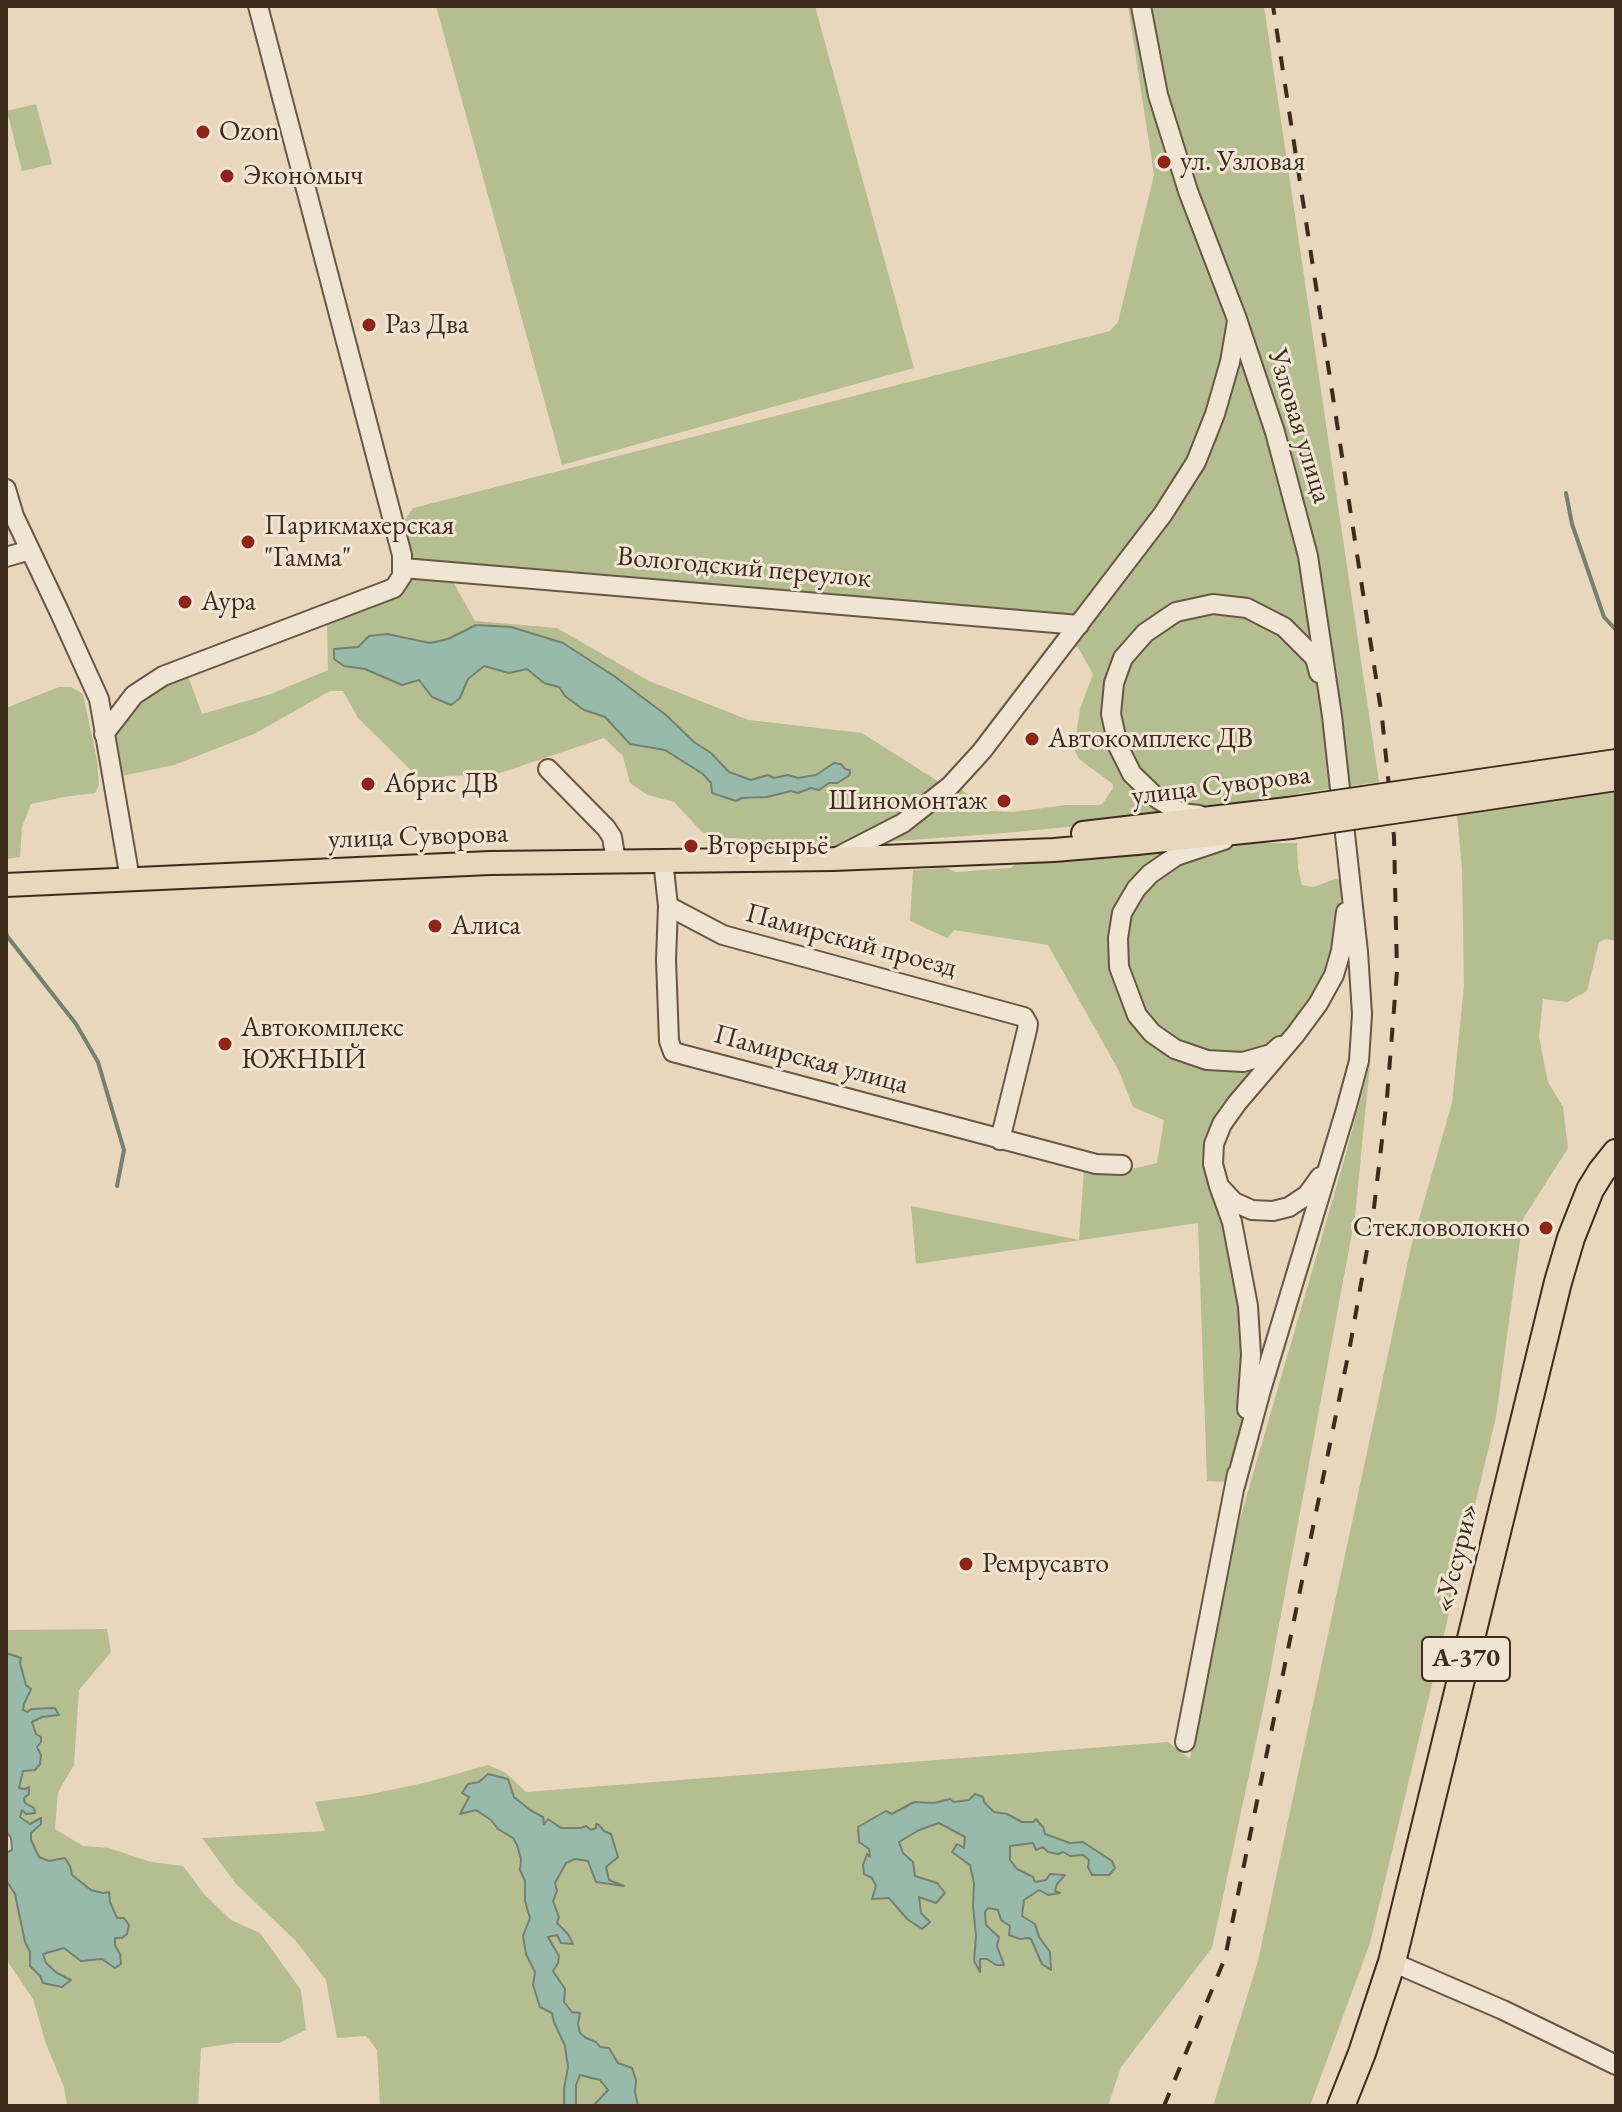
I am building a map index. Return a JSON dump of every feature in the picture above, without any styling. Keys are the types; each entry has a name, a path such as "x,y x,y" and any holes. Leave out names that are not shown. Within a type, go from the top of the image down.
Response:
{"highway":[{"name":"«Уссури»","path":"1341,2106 1392,1962 1558,1282 1582,1209 1601,1172 1616,1153"},
{"name":"«Уссури»","path":"1582,1209 1616,1167"}],"main road":[{"name":"улица Суворова","path":"1481,790 1616,761"},
{"name":"улица Суворова","path":"6,885 490,863 833,859 1054,850 1152,842 1481,790 1616,779"},
{"name":"улица Суворова","path":"833,859 1222,818 1290,818"}],"street":[{"path":"104,734 134,695 163,676 394,588 403,568 258,6"},
{"name":"Узловая улица","path":"1141,6 1158,95 1188,191 1237,319 1275,432 1308,556 1332,716 1348,875"},
{"path":"833,859 903,823 950,786 978,757 1163,514 1196,462 1215,414 1230,362 1237,319"},
{"path":"6,489 14,516 95,690 130,879"},
{"path":"6,557 30,550"},
{"name":"Вологодский переулок","path":"403,568 1079,625"},
{"path":"1222,818 1181,813 1158,799 1132,774 1118,746 1111,714 1114,683 1123,658 1145,633 1176,612 1213,604 1247,608 1299,635 1312,629 1317,614"},
{"path":"1284,627 1315,658 1332,716"},
{"path":"548,769 606,828 612,837 616,861"},
{"path":"1290,818 1176,856 1150,874 1136,889 1122,913 1118,938 1119,967 1137,1015 1152,1033 1175,1049 1207,1060 1243,1062 1271,1054 1295,1035"},
{"name":"Памирская улица","path":"663,860 668,906 669,1041 673,1052 1000,1140 1096,1164 1122,1165"},
{"path":"1185,1742 1235,1486 1248,1402 1248,1306 1232,1222 1213,1164 1214,1144 1222,1124 1295,1035 1334,975 1345,924 1348,875"},
{"path":"1235,1486 1359,1061 1362,1014 1348,875"},
{"name":"Памирский проезд","path":"668,906 723,935 1024,1017 1027,1030 1000,1140"},
{"path":"1219,1186 1234,1202 1252,1210 1273,1211 1289,1207 1307,1195 1331,1161"},
{"path":"1392,1962 1503,2010 1616,2065"}],"shaded area":[{"path":"436,6 815,6 914,368 562,465"},
{"path":"1128,6 1264,6 1379,782 1299,793 1284,802 1226,811 1194,808 1158,813 1156,819 777,850 746,839 714,837 702,832 674,802 648,795 630,783 623,756 604,738 494,775 445,776 443,791 435,794 358,718 343,691 330,691 254,734 174,765 117,777 111,738 137,702 168,680 188,676 202,714 271,694 328,670 327,620 396,594 400,527 413,508 1110,331 1118,322 1154,175","holes":["451,578 1059,631 966,753 939,782 862,733 749,720 649,681 557,628 475,621","476,625 563,643 666,715 729,772 751,780 768,775 774,778 816,775 834,763 841,764 845,769 798,793 791,791 736,801 712,793 711,783 703,774 665,750 629,744 605,717 584,710 565,696 559,687 544,683 527,669 509,673 484,665 468,679 460,698 432,697 419,679 402,685 365,669 344,666 334,649 358,647 369,636 387,634 430,643 448,639","1068,641 1079,649 1093,674 1080,709 1074,749 1079,759 1113,784 1103,803 1013,812 991,811 954,783"]},
{"path":"36,104 52,164 22,171 7,111"},
{"path":"476,625 511,627 563,643 666,715 729,772 751,780 768,775 798,778 816,775 834,763 850,770 850,774 819,790 811,788 798,793 791,791 736,801 712,793 711,783 703,774 665,750 630,744 605,717 584,710 565,696 559,687 544,683 527,669 509,673 484,666 468,679 460,698 451,705 432,697 419,680 402,685 365,669 344,666 334,659 334,649 358,647 369,636 387,634 430,643 448,639"},
{"path":"59,687 71,687 83,694 99,785 95,793 31,804 22,827 20,857 6,859 6,708"},
{"path":"1616,790 1616,941 1606,939 1599,942 1587,991 1567,1002 1543,999 1539,1037 1548,1082 1563,1107 1568,1148 1523,1219 1496,1417 1370,1943 1310,2106 1213,2106 1258,1961 1411,1247 1452,1103 1464,986 1462,869 1457,815"},
{"path":"1261,843 1297,843 1302,885 1313,887 1336,879 1342,881 1338,940 1311,1001 1287,1030 1265,1047 1240,1055 1218,1056 1184,1045 1162,1032 1144,1008 1131,983 1126,955 1126,928 1136,903 1151,883 1173,868 1218,850"},
{"path":"1163,848 1167,853 1138,874 1121,897 1114,913 1133,1019 1152,1044 1176,1060 1205,1067 1258,1065 1211,1146 1240,1279 1246,1381 1239,1444 1229,1482 1207,1481 1198,1223 916,1264 911,1206 1079,1240 1084,1169 1111,1174 1157,1163 1164,1120 1133,1107 1119,1071 1048,945 954,930 947,938 910,921 913,870 946,868 956,872 1011,868 1019,861"},
{"path":"1370,1064 1355,1217 1266,1695 1212,1948 1121,2067 1108,2106 638,2106 636,2080 613,2056 580,2033 572,2012 564,2002 565,1989 553,1971 559,1956 547,1936 568,1934 557,1923 559,1917 553,1901 557,1891 555,1883 565,1863 575,1859 588,1861 596,1882 620,1885 609,1880 606,1867 618,1857 611,1834 599,1825 591,1830 561,1828 548,1820 544,1825 543,1817 514,1797 508,1779 488,1774 469,1797 462,1813 476,1810 513,1838 517,1845 530,1918 523,1936 526,1953 535,1972 533,1985 552,2013 565,2046 568,2067 564,2106 380,2106 377,2050 366,2036 337,2038 326,1980 296,1941 236,1884 202,1838 325,1831 315,1802 428,1782 488,1765 506,1773 526,1792 1168,1742 1190,1759 1235,1536","holes":["950,1799 954,1802 983,1802 994,1812 1007,1814 1022,1822 1033,1822 1043,1828 1045,1834 1070,1843 1084,1842 1109,1875 1083,1855 1070,1856 1033,1843 1010,1846 1010,1860 1017,1869 1033,1877 1035,1883 1047,1880 1057,1884 1055,1891 1039,1890 1024,1900 1022,1916 1035,1924 1039,1937 1035,1950 1031,1939 998,1910 987,1908 986,1925 999,1937 997,1946 1004,1965 980,1959 980,1969 974,1961 974,1883 970,1865 963,1861 965,1837 938,1823 899,1842 903,1853 913,1862 914,1877 937,1883 919,1896 921,1913 907,1919 872,1878 864,1874 867,1855 871,1860 869,1848 886,1812 892,1814 914,1802 934,1803"]},
{"path":"107,1629 111,1652 79,1690 74,1765 58,1792 55,1829 83,1846 109,1848 151,1862 183,1866 204,1894 231,1920 260,1933 301,1990 306,2030 279,2043 235,2043 201,2048 198,2106 67,2106 64,2087 46,2044 33,1999 6,1959 6,1880 15,1894 30,1952 30,1966 70,1980 46,1963 43,1954 64,1948 81,1961 120,1954 114,1938 117,1918 110,1902 103,1893 91,1890 71,1875 65,1858 49,1861 39,1857 31,1833 41,1824 40,1818 26,1824 19,1817 22,1809 26,1814 35,1812 25,1804 28,1788 19,1788 23,1770 41,1755 32,1722 58,1715 23,1710 26,1686 23,1673 20,1663 6,1653 6,1630"},
{"path":"6,1653 21,1658 26,1685 31,1689 23,1710 55,1708 59,1715 32,1722 36,1734 41,1737 37,1747 41,1755 40,1764 35,1770 23,1771 19,1788 29,1787 25,1803 34,1808 35,1813 26,1814 22,1810 20,1817 30,1824 41,1818 41,1824 31,1833 39,1857 49,1861 65,1858 72,1875 91,1890 109,1892 117,1918 124,1918 129,1925 127,1934 115,1938 121,1964 115,1968 102,1959 81,1961 64,1948 43,1954 46,1963 71,1980 62,1987 43,1983 30,1966 30,1952 15,1894 6,1880 6,1853 12,1850 11,1838 6,1831"},
{"path":"488,1774 508,1779 514,1797 543,1817 544,1824 548,1819 561,1828 586,1826 591,1830 596,1828 596,1824 611,1834 618,1857 606,1867 609,1880 624,1886 596,1882 588,1861 575,1859 566,1863 555,1883 557,1891 553,1901 559,1917 557,1923 573,1944 561,1943 557,1935 548,1937 559,1956 553,1971 565,1989 564,2002 572,2012 580,2013 580,2033 600,2047 609,2048 618,2063 632,2068 638,2106 593,2106 608,2090 600,2080 580,2075 576,2085 576,2106 564,2106 568,2067 565,2046 552,2013 540,2007 533,1985 535,1972 526,1954 523,1936 530,1918 517,1845 513,1838 476,1810 460,1814 469,1797 462,1793 468,1784 479,1782"},
{"path":"975,1794 983,1797 994,1812 1007,1814 1022,1822 1036,1819 1045,1834 1070,1843 1083,1842 1112,1861 1115,1868 1109,1875 1092,1875 1089,1860 1083,1855 1048,1852 1043,1847 1036,1850 1033,1843 1010,1846 1010,1860 1017,1869 1033,1877 1035,1882 1046,1880 1050,1874 1065,1875 1055,1891 1060,1893 1048,1895 1039,1890 1024,1900 1022,1916 1035,1924 1039,1937 1050,1952 1051,1970 1042,1964 1031,1939 1009,1935 1010,1926 1001,1920 998,1910 988,1908 985,1912 986,1925 999,1937 997,1946 1004,1965 980,1959 980,1972 974,1961 974,1883 970,1865 952,1852 957,1844 964,1848 965,1837 939,1823 899,1842 903,1853 913,1862 915,1876 937,1883 945,1893 936,1903 919,1897 921,1913 930,1922 922,1929 907,1919 889,1898 872,1899 876,1886 872,1878 864,1874 863,1865 867,1854 870,1857 869,1849 859,1842 858,1827 886,1811 892,1814 914,1802 934,1803 950,1799 954,1802 969,1800"},
{"path":"580,2075 600,2080 608,2090 593,2106 576,2106 576,2085"}],"waterway":[{"path":"1566,493 1572,524 1604,617 1616,630"},
{"path":"6,932 76,1024 98,1062 124,1150 117,1186"}],"railway":[{"path":"1164,2106 1225,1958 1350,1346 1373,1216 1387,1098 1397,971 1394,837 1382,717 1273,6"}],"place":[{"name":"Ozon","path":"203,132"},
{"name":"ул. Узловая","path":"1164,162"},
{"name":"Экономыч","path":"227,176"},
{"name":"Раз Два","path":"369,325"},
{"name":"Парикмахерская \"Гамма\"","path":"248,542"},
{"name":"Аура","path":"185,602"},
{"name":"Автокомплекс ДВ","path":"1032,739"},
{"name":"Абрис ДВ","path":"368,784"},
{"name":"Шиномонтаж","path":"1004,801"},
{"name":"Вторсырьё","path":"691,846"},
{"name":"Алиса","path":"435,926"},
{"name":"Автокомплекс ЮЖНЫЙ","path":"225,1044"},
{"name":"Стекловолокно","path":"1546,1228"},
{"name":"Ремрусавто","path":"966,1564"}]}
